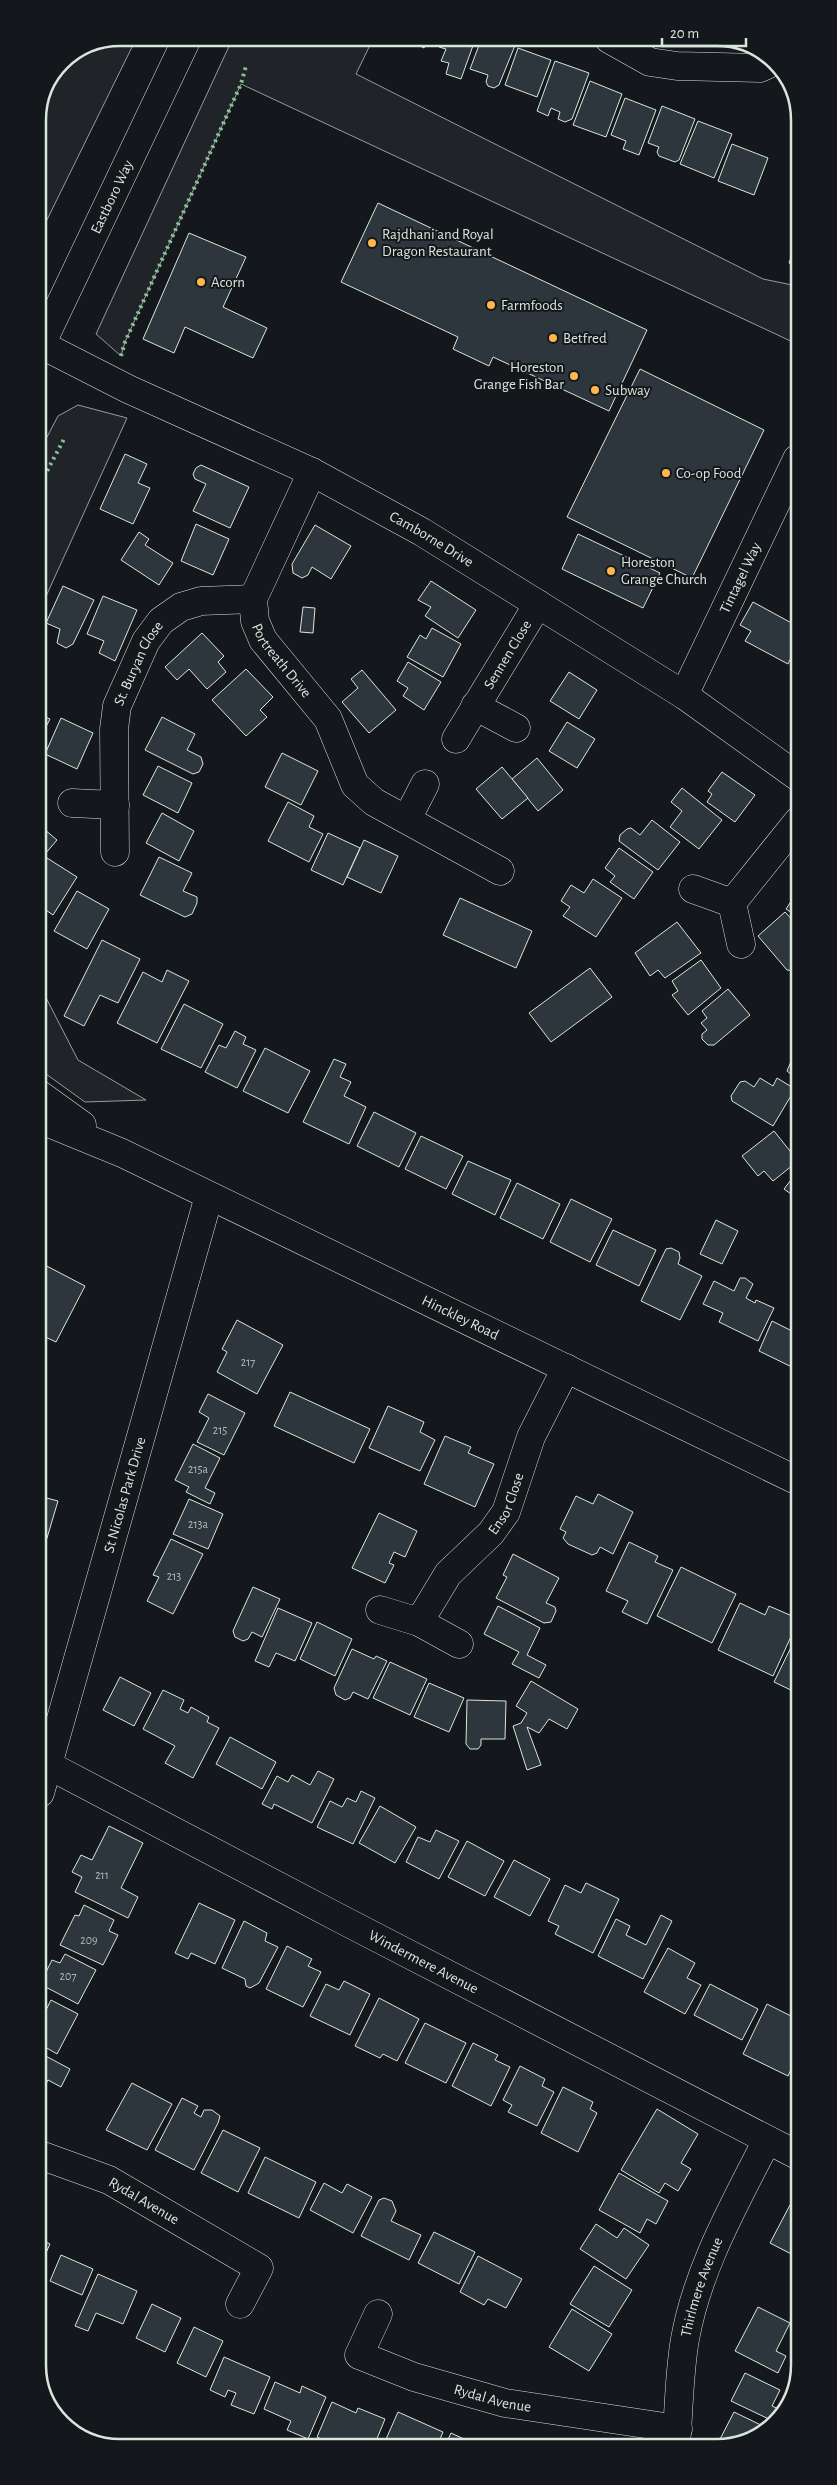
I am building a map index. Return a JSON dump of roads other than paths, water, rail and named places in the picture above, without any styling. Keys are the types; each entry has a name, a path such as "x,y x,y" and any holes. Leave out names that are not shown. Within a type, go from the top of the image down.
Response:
{"street":[{"name":"Eastboro Way","path":"46,331 184,46"},
{"path":"621,46 650,62 677,66 760,68 766,65"},
{"name":"Camborne Drive","path":"46,349 128,389 312,472 422,532 684,696 791,772"},
{"name":"Portreath Drive","path":"312,472 254,599 255,621 263,640 328,719 355,785 374,802 500,871"},
{"name":"Tintagel Way","path":"684,696 791,472"},
{"name":"St. Buryan Close","path":"115,852 114,729 118,706 146,641 161,621 181,607 200,601 254,599"},
{"name":"Sennen Close","path":"456,739 538,604"},
{"name":"Sennen Close","path":"475,706 516,728"},
{"path":"407,819 425,784"},
{"path":"72,803 115,805"},
{"path":"740,944 732,903 791,830"},
{"path":"693,889 732,903"},
{"name":"Hinckley Road","path":"46,1099 122,1153"},
{"name":"Hinckley Road","path":"46,1122 122,1153 791,1478"},
{"name":"St Nicolas Park Drive","path":"46,1771 209,1196"},
{"name":"Ensor Close","path":"419,1622 448,1574 491,1533 506,1512 531,1437 566,1368"},
{"path":"380,1610 419,1622 460,1644"},
{"name":"Windermere Avenue","path":"48,1764 341,1920 791,2152"},
{"name":"Thirlmere Avenue","path":"677,2437 685,2340 699,2285 714,2246 768,2140"},
{"name":"Rydal Avenue","path":"46,2157 109,2180 258,2268 240,2304"},
{"name":"Rydal Avenue","path":"378,2314 359,2355 414,2377 505,2403 677,2437"}],"place":[{"name":"Rajdhani and Royal Dragon Restaurant","path":"372,243"},
{"name":"Acorn","path":"201,282"},
{"name":"Farmfoods","path":"491,305"},
{"name":"Betfred","path":"553,338"},
{"name":"Horeston Grange Fish Bar","path":"574,376"},
{"name":"Subway","path":"595,390"},
{"name":"Co-op Food","path":"666,473"},
{"name":"Horeston Grange Church","path":"611,571"}]}
